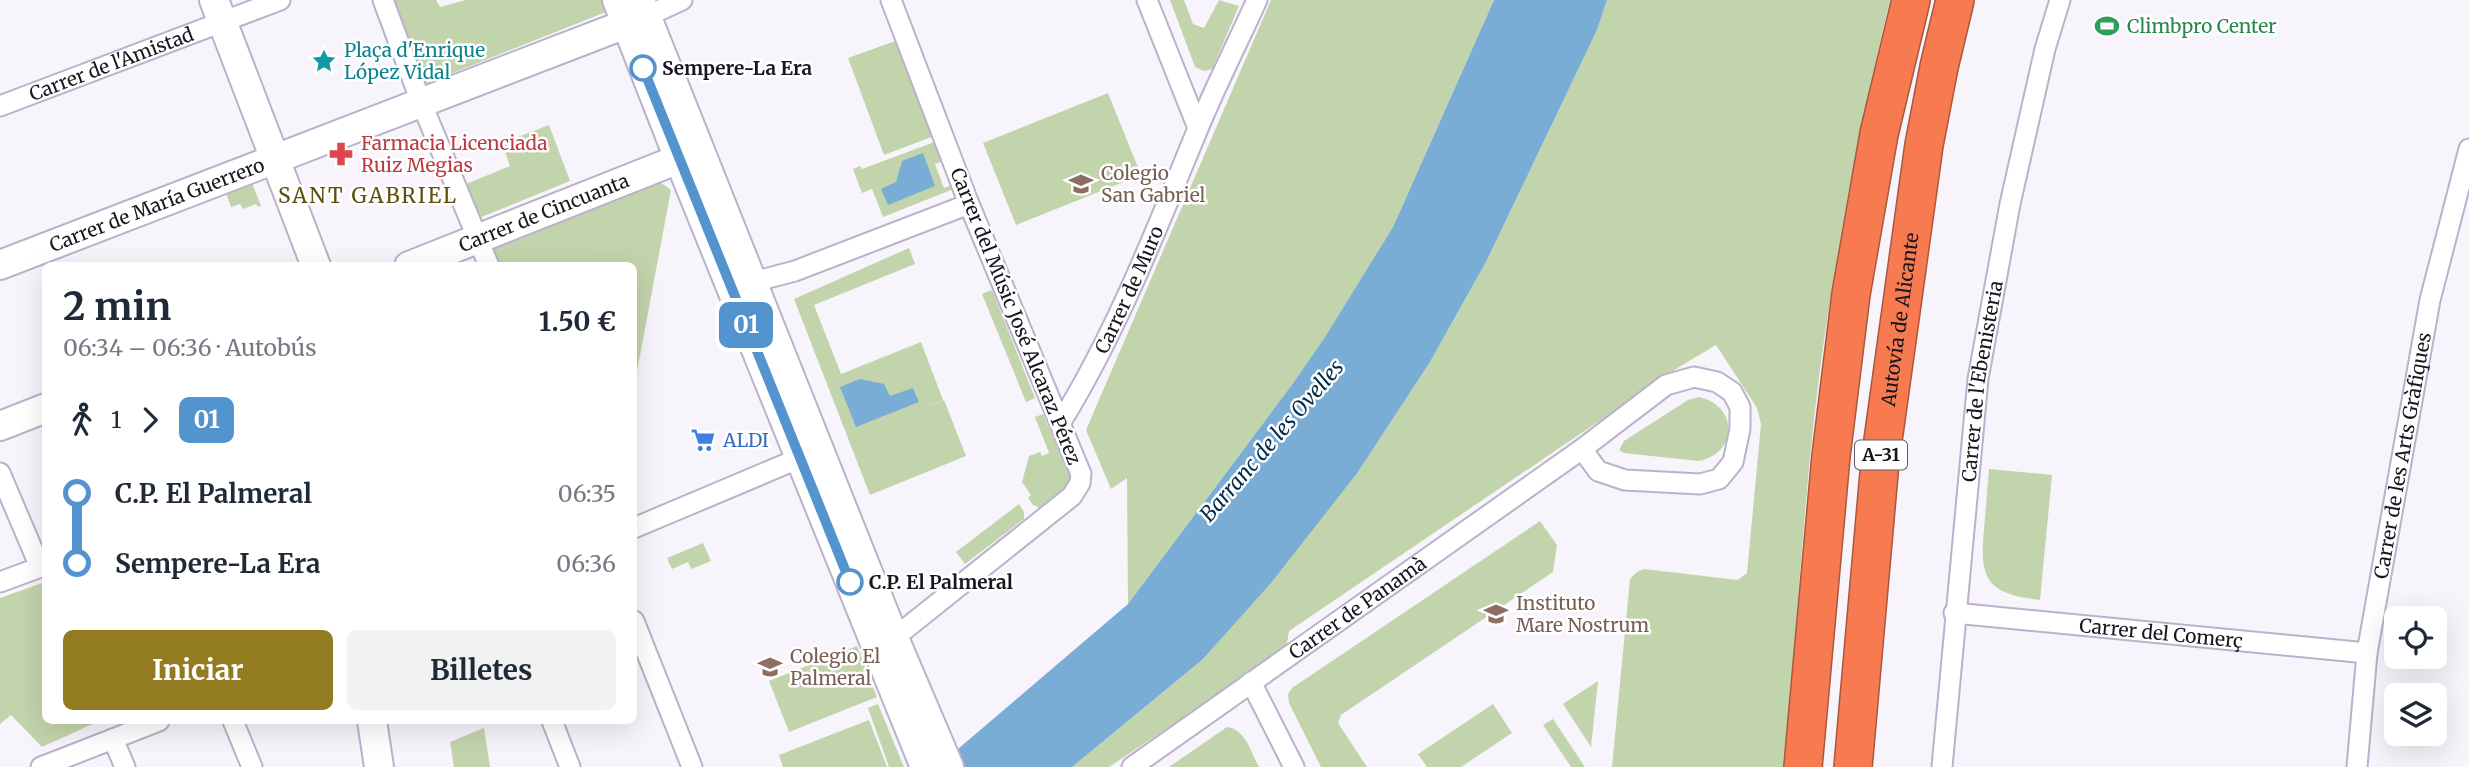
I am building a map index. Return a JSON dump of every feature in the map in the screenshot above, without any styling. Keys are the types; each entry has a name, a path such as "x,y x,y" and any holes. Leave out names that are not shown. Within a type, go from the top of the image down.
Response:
{"highway":[{"name":"A-31","path":"1805,767 1831,456 1852,294 1879,134 1911,0"},
{"name":"Autovía de Alicante","path":"1853,767 1880,462 1924,145 1955,0"}],"street":[{"path":"280,0 218,12 314,262"},
{"path":"383,0 421,102 487,262"},
{"path":"274,160 421,102 632,9 682,0"},
{"name":"Carrer del Músic José Alcaraz Pérez","path":"891,0 969,204 1081,474 1080,483 1072,496 894,638"},
{"path":"1147,0 1198,128"},
{"name":"Carrer de Muro","path":"1061,422 1091,373 1257,0"},
{"name":"Carrer de l'Ebenisteria","path":"1942,767 1954,613 1978,379 2010,204 2045,49 2060,0"},
{"path":"632,9 679,159 725,274 894,638 935,762"},
{"path":"632,9 753,282 813,462 909,731 935,762"},
{"name":"Carrer de l'Amistad","path":"0,106 218,12"},
{"name":"Carrer de les Arts Gràfiques","path":"2357,767 2367,653 2430,300 2469,149"},
{"name":"Carrer de Cincuanta","path":"419,262 679,159"},
{"name":"Carrer de María Guerrero","path":"0,265 274,160"},
{"path":"725,274 753,282 795,271 969,204"},
{"name":"Carrer de Panamà","path":"1132,767 1582,449 1666,385 1694,377 1717,382 1732,392 1740,407 1740,429 1733,462 1719,480 1700,484 1625,481 1598,471 1582,449"},
{"path":"0,426 42,410"},
{"path":"637,527 813,462"},
{"path":"0,473 42,564"},
{"path":"0,582 42,566"},
{"name":"Carrer del Comerç","path":"1954,613 2367,653"},
{"path":"637,633 692,767"},
{"path":"894,638 889,651 911,709 909,731"},
{"path":"1251,682 1294,767"},
{"path":"41,767 151,724"},
{"path":"234,724 252,767"},
{"path":"372,724 379,767"},
{"path":"553,724 570,767"},
{"path":"113,739 125,767"}],"green space":[{"path":"388,0 436,0 440,7 466,0 607,0 611,10 420,86"},
{"path":"1170,0 1184,0 1193,24 1204,28 1219,0 1239,6 1212,69 1204,71 1195,67"},
{"path":"1271,0 1494,0 1393,227 1325,337 1291,386 1128,604 1127,478 1111,489 1086,430"},
{"path":"1607,0 1890,0 1854,166 1825,333 1806,496 1784,767 1612,767 1630,579 1644,569 1738,580 1747,573 1761,424 1757,408 1716,345 1679,367 1289,631 1286,649 1109,767 1072,767 1202,660 1358,472 1430,362 1487,260 1597,30"},
{"path":"898,40 934,136 884,155 848,58"},
{"path":"1108,93 1141,175 1016,225 983,143"},
{"path":"549,125 570,181 479,218 466,184 510,166 502,143"},
{"path":"937,141 945,160 935,164 944,188 954,184 951,190 883,217 872,189 862,193 853,169 860,166 862,169"},
{"path":"657,180 671,190 637,372 637,262 492,262 489,255 494,245"},
{"path":"252,183 261,206 256,204 243,209 240,204 231,207 226,193"},
{"path":"909,248 915,264 814,305 841,374 921,342 943,400 907,415 944,400 966,456 870,495 794,299"},
{"path":"992,290 1035,398 1026,402 982,294"},
{"path":"1699,397 1712,402 1727,419 1726,440 1721,449 1711,457 1698,461 1624,453 1619,450 1624,441 1688,400"},
{"path":"1043,414 1070,475 1070,483 1040,508 1033,505 1028,498 1031,495 1022,482 1029,456 1040,452 1042,456 1049,453 1035,417"},
{"path":"1989,469 2052,475 2040,600 2008,594 1990,581 1986,572 1983,546"},
{"path":"1019,504 1024,512 1024,519 965,564 956,552"},
{"path":"1540,521 1557,545 1553,572 1341,715 1338,723 1367,767 1321,767 1289,703 1288,694 1292,688"},
{"path":"703,543 711,561 691,569 688,562 672,569 667,558"},
{"path":"42,583 42,724 92,724 42,747 11,715 0,724 0,598"},
{"path":"857,646 877,697 789,732 769,681"},
{"path":"1598,681 1591,747 1563,704"},
{"path":"878,704 904,767 889,767 868,708"},
{"path":"1493,704 1512,733 1461,767 1427,767 1418,754"},
{"path":"1553,719 1585,767 1571,767 1543,725"},
{"path":"869,720 887,767 783,767 779,755"},
{"path":"1227,727 1243,737 1259,767 1169,767"},
{"path":"484,728 490,767 454,767 450,742"}],"water":[{"name":"Barranc de les Ovelles","path":"1494,0 1607,0 1597,30 1487,260 1430,362 1358,472 1271,583 1202,660 1072,767 937,767 1128,604 1291,386 1325,337 1393,227"},
{"path":"923,153 935,186 888,205 881,189 896,182 902,161"},
{"path":"860,379 884,384 890,396 913,388 919,402 856,427 840,387"}],"bus line":[{"name":"01","path":"643,68 850,582"}],"place":[{"name":"Climbpro Center","path":"2107,26"},
{"name":"Plaça d'Enrique López Vidal","path":"324,61"},
{"name":"Sempere-La Era","path":"643,68"},
{"name":"Farmacia Licenciada Ruiz Megias","path":"341,154"},
{"name":"Colegio San Gabriel","path":"1081,184"},
{"name":"ALDI","path":"703,440"},
{"name":"C.P. El Palmeral","path":"850,582"},
{"name":"Instituto Mare Nostrum","path":"1496,614"},
{"name":"Colegio El Palmeral","path":"770,667"}],"district":[{"name":"SANT GABRIEL","path":"368,196"}]}
